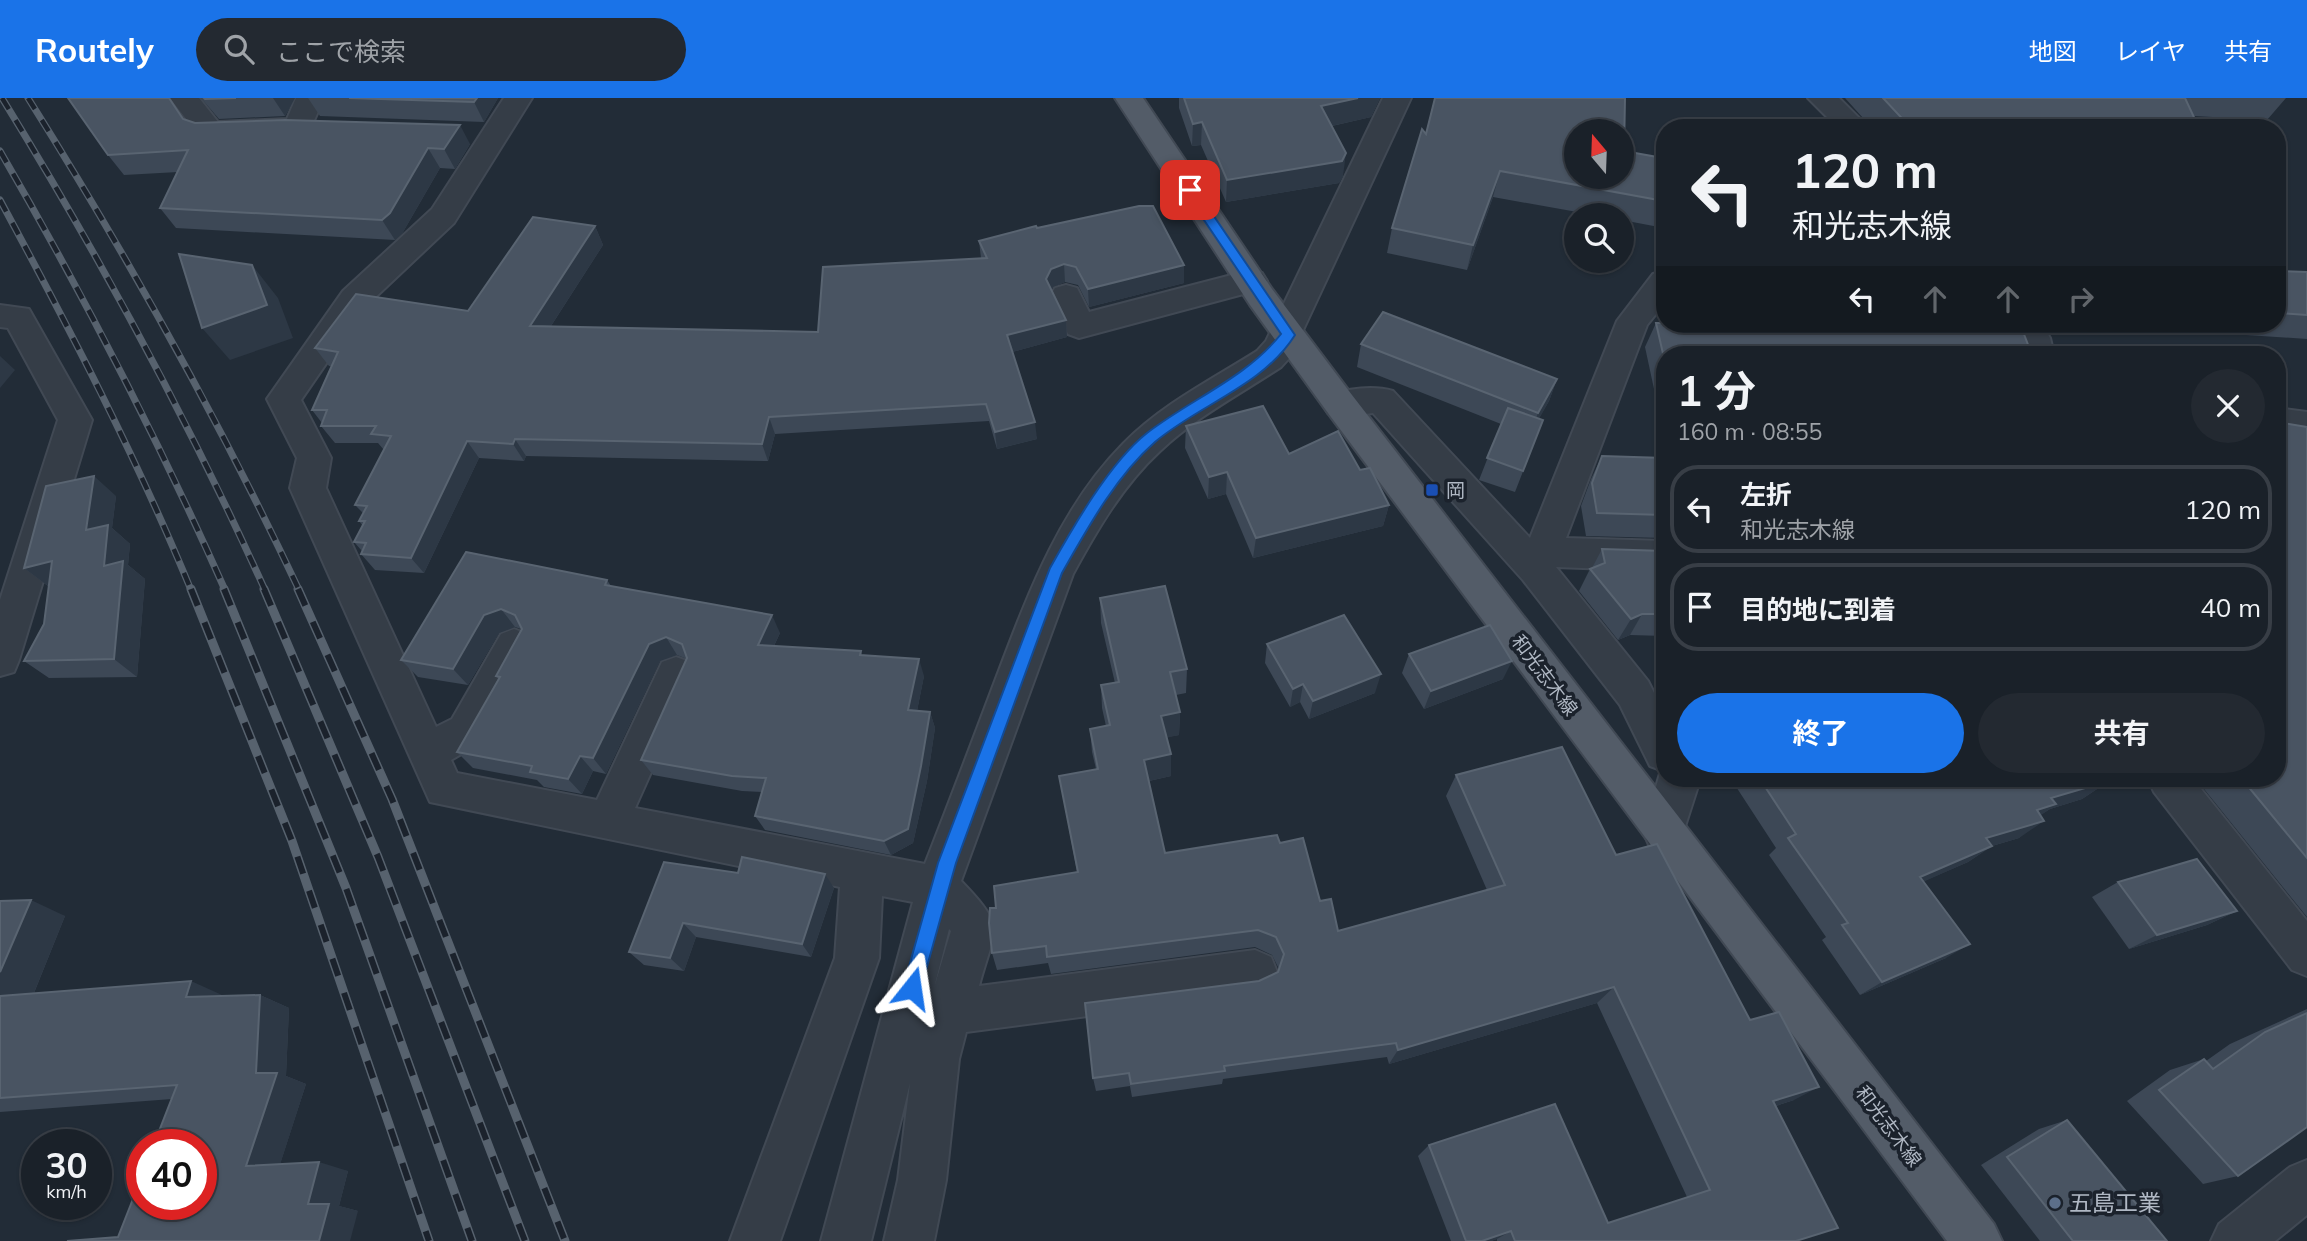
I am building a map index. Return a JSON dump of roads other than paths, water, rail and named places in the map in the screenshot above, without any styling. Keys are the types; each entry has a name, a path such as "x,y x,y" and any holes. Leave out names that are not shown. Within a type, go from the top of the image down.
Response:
{"main road":[{"name":"和光志木線","path":"1129,98 1288,335 1977,1241"}],"street":[{"path":"184,98 210,131 312,128 310,98"},
{"path":"518,98 443,216 354,299 284,399 314,458 308,488 444,789 938,887 974,925 936,1059 922,1180 909,1241"},
{"path":"846,1241 938,887 1055,572 1079,529 1127,463 1151,438 1269,359 1288,335 1397,98"},
{"path":"1822,98 1845,119"},
{"path":"459,132 497,134"},
{"path":"1066,296 1079,326 1251,281"},
{"path":"1539,561 1633,321 1656,292"},
{"path":"0,316 18,317 75,420 0,660"},
{"path":"1340,404 1381,400 1539,561 1634,693 1656,737"},
{"path":"2286,422 2307,425"},
{"path":"1539,561 1656,556"},
{"path":"428,752 466,732 514,645"},
{"path":"608,821 676,674"},
{"path":"1664,831 1678,787"},
{"path":"2174,787 2307,955"},
{"path":"755,1241 857,958 862,871"},
{"path":"949,1012 1255,972"},
{"path":"2235,1241 2307,1184"}],"railway":[{"path":"2,98 74,218 141,340 205,464 265,590"},
{"path":"28,98 171,340 237,464 299,590"},
{"path":"0,151 119,368 225,590"},
{"path":"0,200 101,393 191,590"},
{"path":"191,589 292,841 429,1241"},
{"path":"224,589 346,888 472,1241"},
{"path":"264,589 378,857 525,1241"},
{"path":"298,589 392,799 565,1241"}],"place":[{"name":"岡","path":"1432,490"},
{"name":"五島工業","path":"2055,1203"}]}
